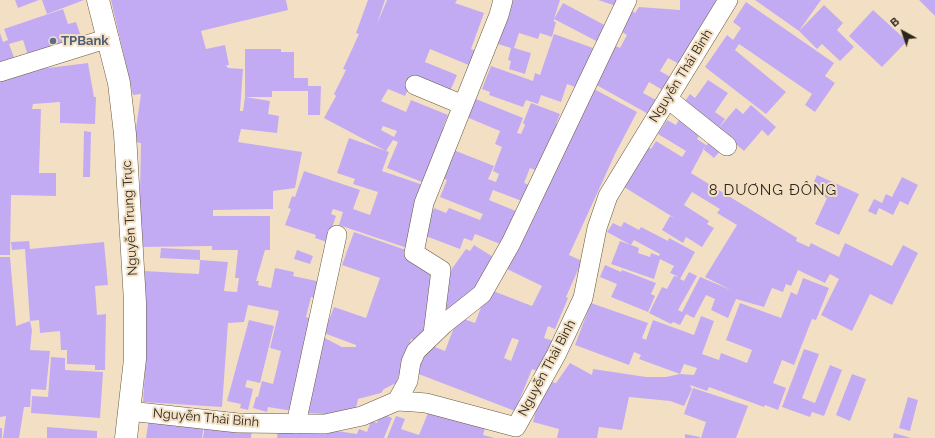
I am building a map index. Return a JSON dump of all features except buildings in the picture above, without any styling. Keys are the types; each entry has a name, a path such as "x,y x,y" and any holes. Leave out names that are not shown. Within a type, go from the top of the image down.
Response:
{"main road":[{"name":"Nguyễn Trung Trực","path":"98,0 109,38 119,83 126,134 132,248 134,359 126,438"}],"street":[{"path":"433,334 441,270 414,253 424,203 499,15 503,0"},
{"path":"397,401 408,381 411,362 416,351 433,334 482,294 532,202 627,0"},
{"name":"Nguyễn Thái Bình","path":"129,411 238,424 325,424 362,416 397,401 426,403 515,432 556,355 583,298 598,228 608,196 728,0"},
{"path":"0,72 109,38"},
{"path":"415,85 463,105"},
{"path":"668,99 727,146"},
{"path":"296,424 337,235"}],"place":[{"name":"TPBank","path":"53,41"}],"district":[{"name":"8 DƯƠNG ĐÔNG","path":"773,190"}]}
